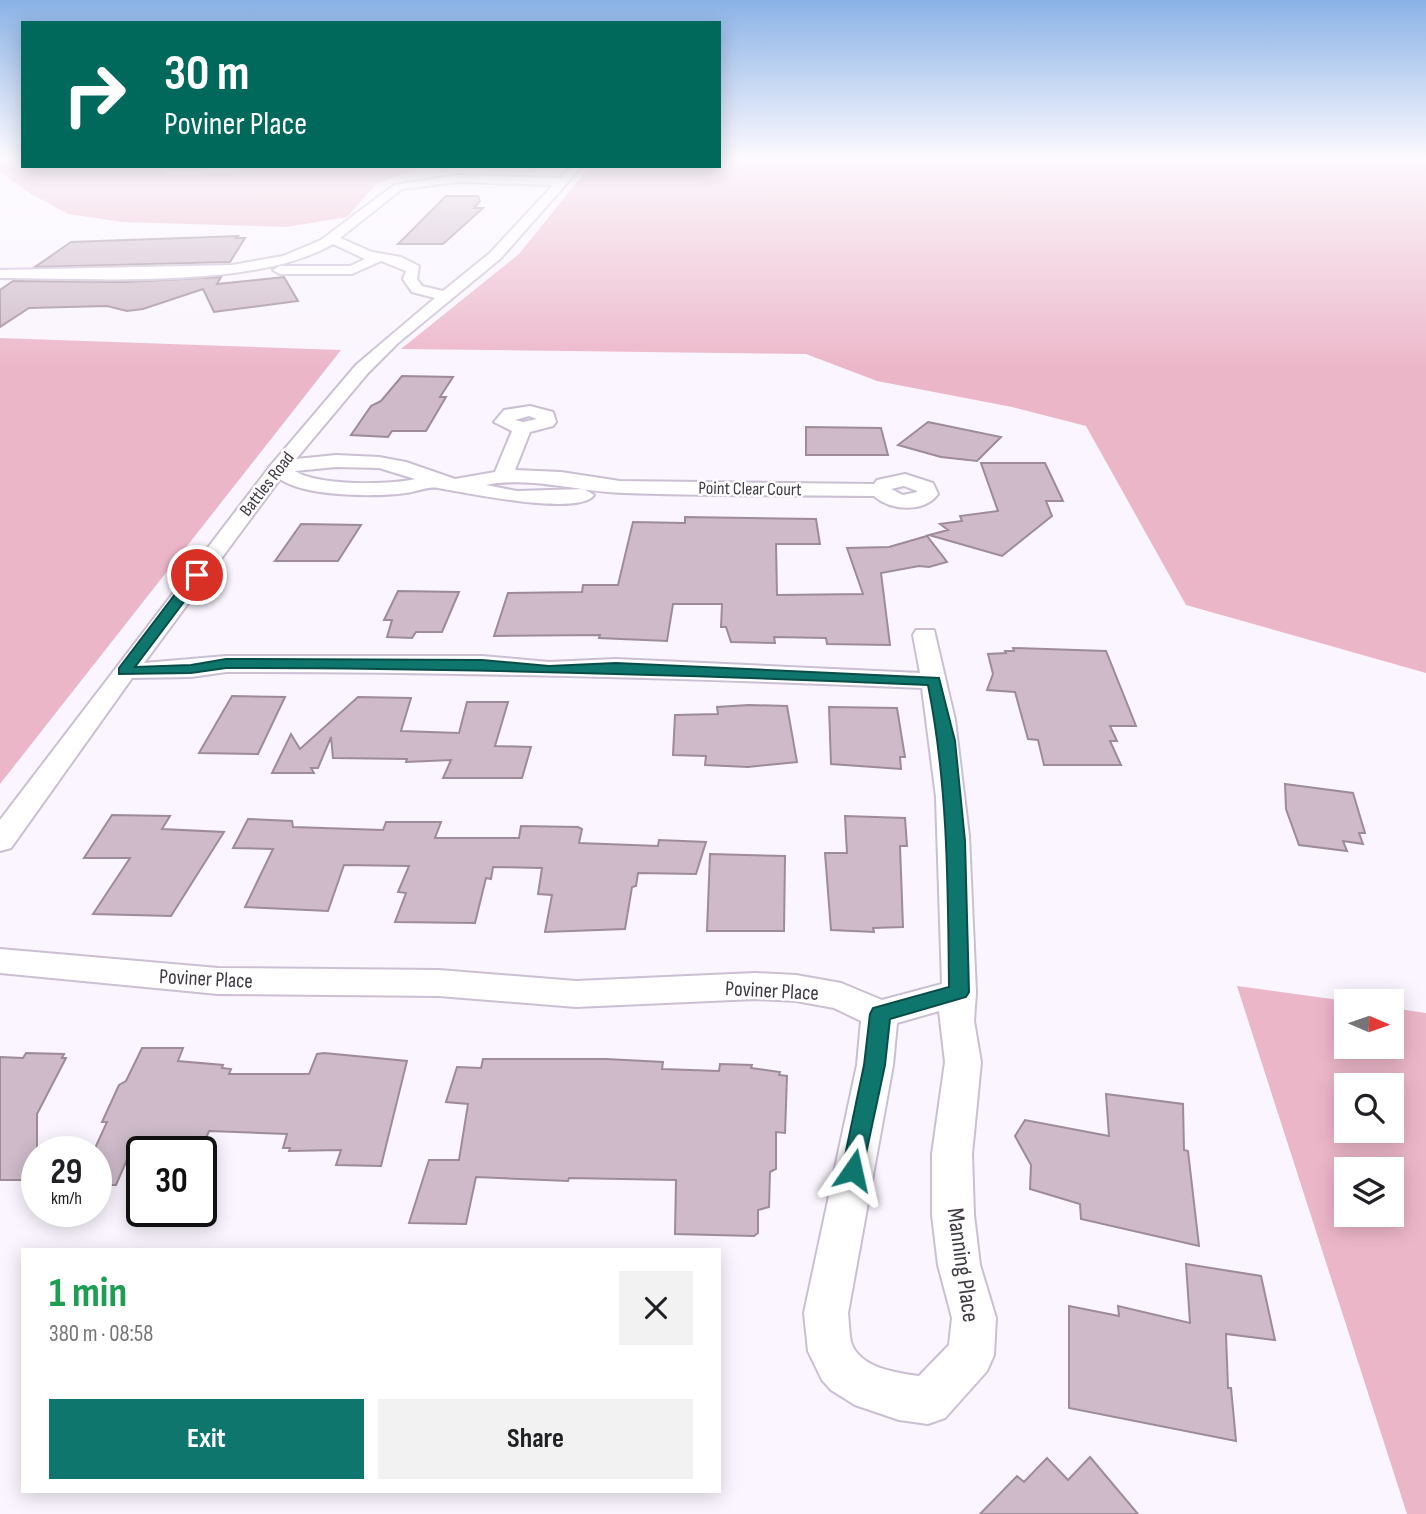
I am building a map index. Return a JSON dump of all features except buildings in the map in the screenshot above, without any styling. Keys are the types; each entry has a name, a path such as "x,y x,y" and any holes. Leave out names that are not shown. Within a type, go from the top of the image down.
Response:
{"street":[{"path":"0,274 156,273 261,265 300,256 332,239 346,228"},
{"name":"Battles Road","path":"0,841 124,671 278,469 362,369 392,340 495,256 521,228"},
{"path":"332,239 374,256 396,260 414,269 410,279 417,289 447,296"},
{"path":"261,265 290,271 352,270 372,264 376,259 374,256"},
{"path":"503,476 522,428"},
{"name":"Point Clear Court","path":"278,469 293,479 318,485 408,487 433,481 517,497 571,497 621,487"},
{"name":"Point Clear Court","path":"459,484 503,476 561,478 621,487 880,490"},
{"path":"880,1014 959,992 957,841 947,741 925,635"},
{"path":"124,671 191,669 226,664 482,664 549,670 616,667 934,681"},
{"name":"Poviner Place","path":"0,961 218,981 439,983 576,994 755,986 796,988 841,996 880,1014"},
{"name":"Manning Place","path":"880,1014 875,1065 826,1313 831,1351 853,1381 894,1396 928,1401 971,1355 974,1318 959,1265 953,1215 952,1154 963,1062 956,1021 959,992"}],"shaded area":[{"path":"540,228 1426,228 1426,673 1186,605 1086,426 1012,407 877,381 806,354 401,349 519,254"},
{"path":"0,338 341,350 0,784"},
{"path":"1237,986 1334,999 1334,1059 1404,1059 1404,1010 1426,1013 1426,1514 1407,1514"}],"route":[{"path":"197,575 124,671 191,669 226,664 482,664 549,670 616,667 934,681 947,741 957,841 959,992 880,1014 875,1065 853,1170"}]}
